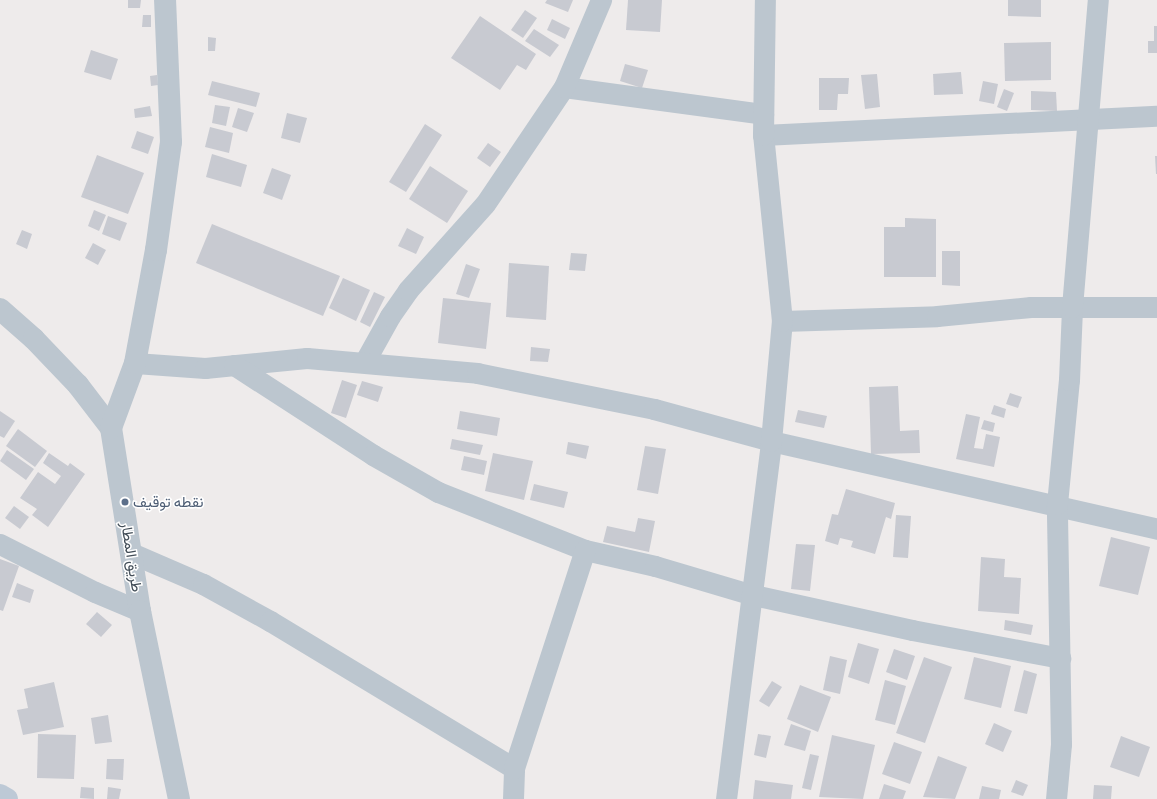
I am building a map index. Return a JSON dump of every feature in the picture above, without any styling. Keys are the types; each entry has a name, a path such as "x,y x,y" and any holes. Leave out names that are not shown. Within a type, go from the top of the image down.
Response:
{"main road":[{"path":"0,795 7,799"}],"street":[{"path":"111,428 135,363 156,250 171,142 165,0"},
{"path":"365,361 390,316 408,290 485,204 564,87 601,0"},
{"path":"726,799 771,440 782,321 763,135 765,0"},
{"path":"1056,799 1061,744 1057,504 1069,380 1072,307 1098,0"},
{"path":"564,87 763,114"},
{"path":"763,135 1157,116"},
{"path":"782,321 937,316 1023,307 1157,307"},
{"name":"طريق المطار","path":"0,309 34,339 78,385 111,428 140,611 179,799"},
{"path":"135,363 180,368 234,365 307,358 365,361 477,373 654,409 771,440 1057,504 1157,529"},
{"path":"234,365 373,455 438,492 586,550 656,566 752,595 912,630 1060,658"},
{"path":"0,544 140,611"},
{"path":"513,799 514,768 586,550"},
{"path":"132,553 204,584 270,621 514,768"}],"building":[{"path":"128,0 141,0 140,8 128,8"},
{"path":"547,0 573,0 568,12 545,3"},
{"path":"628,0 662,0 660,32 626,30"},
{"path":"1008,0 1041,0 1041,17 1008,16"},
{"path":"525,10 537,18 523,38 511,30"},
{"path":"143,15 151,15 151,27 142,27"},
{"path":"480,16 536,54 526,70 517,65 500,90 451,58"},
{"path":"552,19 570,28 565,39 547,30"},
{"path":"1154,26 1157,26 1157,53 1148,53 1148,41 1154,41"},
{"path":"534,29 559,45 550,57 525,41"},
{"path":"208,37 216,38 215,51 208,51"},
{"path":"1051,42 1051,80 1005,81 1004,43"},
{"path":"91,50 118,59 111,80 84,72"},
{"path":"625,64 648,70 642,88 620,81"},
{"path":"961,72 963,94 934,95 933,74"},
{"path":"877,74 880,107 865,109 861,75"},
{"path":"157,75 158,85 151,86 150,76"},
{"path":"819,78 849,78 848,94 838,94 837,110 819,110"},
{"path":"212,81 260,93 256,107 208,95"},
{"path":"983,81 998,84 994,104 979,101"},
{"path":"1004,89 1014,93 1007,111 997,107"},
{"path":"1031,91 1056,92 1057,111 1031,110"},
{"path":"215,105 230,107 226,126 212,123"},
{"path":"150,106 152,116 135,118 134,109"},
{"path":"238,108 254,113 247,132 232,127"},
{"path":"287,113 307,118 300,143 281,138"},
{"path":"425,124 442,135 406,192 389,182"},
{"path":"210,127 233,133 229,153 205,147"},
{"path":"137,131 154,137 148,154 131,148"},
{"path":"488,143 501,152 490,167 477,158"},
{"path":"212,154 247,165 241,187 206,177"},
{"path":"97,155 144,173 128,214 81,197"},
{"path":"1155,156 1157,156 1157,174 1156,174"},
{"path":"430,166 468,191 447,223 409,199"},
{"path":"272,168 291,175 282,200 263,193"},
{"path":"94,210 106,215 99,231 88,226"},
{"path":"108,216 127,223 120,241 102,234"},
{"path":"905,218 936,219 936,277 884,277 884,227 905,227"},
{"path":"212,224 340,276 323,316 196,263"},
{"path":"407,228 424,237 416,254 398,246"},
{"path":"22,230 32,234 27,249 16,244"},
{"path":"93,243 106,250 98,265 85,258"},
{"path":"942,251 960,251 960,286 942,285"},
{"path":"571,253 587,254 585,271 569,270"},
{"path":"509,263 549,266 546,320 506,317"},
{"path":"466,264 480,269 469,298 456,294"},
{"path":"343,278 370,290 356,321 329,308"},
{"path":"374,292 385,297 370,327 360,322"},
{"path":"443,298 491,303 486,349 438,343"},
{"path":"531,347 550,349 548,362 530,361"},
{"path":"342,380 357,385 346,418 331,413"},
{"path":"362,381 383,387 378,402 357,395"},
{"path":"898,386 900,431 919,430 920,453 871,454 869,387"},
{"path":"1010,393 1022,397 1018,408 1006,404"},
{"path":"994,405 1006,409 1004,418 991,414"},
{"path":"798,410 827,416 824,428 795,422"},
{"path":"0,411 15,421 4,438 0,436"},
{"path":"460,411 500,418 497,436 457,429"},
{"path":"966,414 980,417 974,448 983,449 986,434 1000,437 994,467 956,459"},
{"path":"984,420 995,423 993,432 981,429"},
{"path":"18,429 47,451 35,467 6,446"},
{"path":"452,439 483,445 480,455 450,449"},
{"path":"568,442 589,446 586,459 566,454"},
{"path":"645,446 666,449 658,494 637,490"},
{"path":"7,450 34,469 26,480 0,461"},
{"path":"49,453 68,466 70,463 85,474 48,527 32,515 37,509 20,498 38,472 55,484 61,476 43,463"},
{"path":"493,453 533,461 524,500 485,491"},
{"path":"464,456 487,461 484,475 461,470"},
{"path":"534,484 568,492 564,508 530,500"},
{"path":"846,489 895,503 891,519 886,517 875,554 851,547 853,541 840,538 838,545 825,541 832,514 838,515"},
{"path":"14,506 29,517 20,529 5,518"},
{"path":"896,515 911,516 908,558 893,557"},
{"path":"638,518 655,521 649,552 603,542 607,526 635,532"},
{"path":"1111,537 1150,547 1138,595 1099,586"},
{"path":"796,544 815,545 810,591 791,589"},
{"path":"981,557 1005,559 1004,577 1021,578 1019,614 978,611"},
{"path":"0,559 19,566 3,611 0,610"},
{"path":"17,583 34,590 30,603 12,597"},
{"path":"97,612 112,625 101,637 86,624"},
{"path":"1005,620 1033,625 1031,635 1004,630"},
{"path":"858,643 879,649 869,684 848,677"},
{"path":"894,649 915,656 907,680 886,672"},
{"path":"830,656 847,660 840,694 823,690"},
{"path":"924,657 952,667 925,743 896,733"},
{"path":"974,657 1011,666 1001,708 964,699"},
{"path":"1024,670 1037,674 1027,714 1014,711"},
{"path":"885,680 906,686 895,725 875,720"},
{"path":"772,681 782,687 769,707 759,701"},
{"path":"54,682 64,727 23,735 17,710 28,708 24,689"},
{"path":"800,685 831,697 818,732 787,719"},
{"path":"108,715 112,742 95,744 91,718"},
{"path":"994,723 1012,731 1003,752 985,744"},
{"path":"791,724 811,731 805,751 784,745"},
{"path":"38,734 76,735 74,779 37,778"},
{"path":"758,734 771,736 766,758 754,755"},
{"path":"832,735 875,745 863,799 819,797"},
{"path":"1121,736 1150,747 1139,777 1110,767"},
{"path":"894,742 922,752 910,784 882,774"},
{"path":"810,754 819,756 811,790 802,788"},
{"path":"938,756 967,767 955,799 923,797"},
{"path":"107,759 124,759 123,780 106,779"},
{"path":"755,780 793,785 791,799 753,799"},
{"path":"1016,780 1028,785 1023,796 1011,792"},
{"path":"884,784 906,791 903,799 879,799"},
{"path":"1094,785 1112,786 1111,799 1093,799"},
{"path":"982,786 1001,790 999,799 979,799"},
{"path":"81,787 94,788 94,799 80,798"},
{"path":"108,787 121,789 119,799 107,799"}],"place":[{"name":"نقطه توقيف","path":"125,502"}]}
